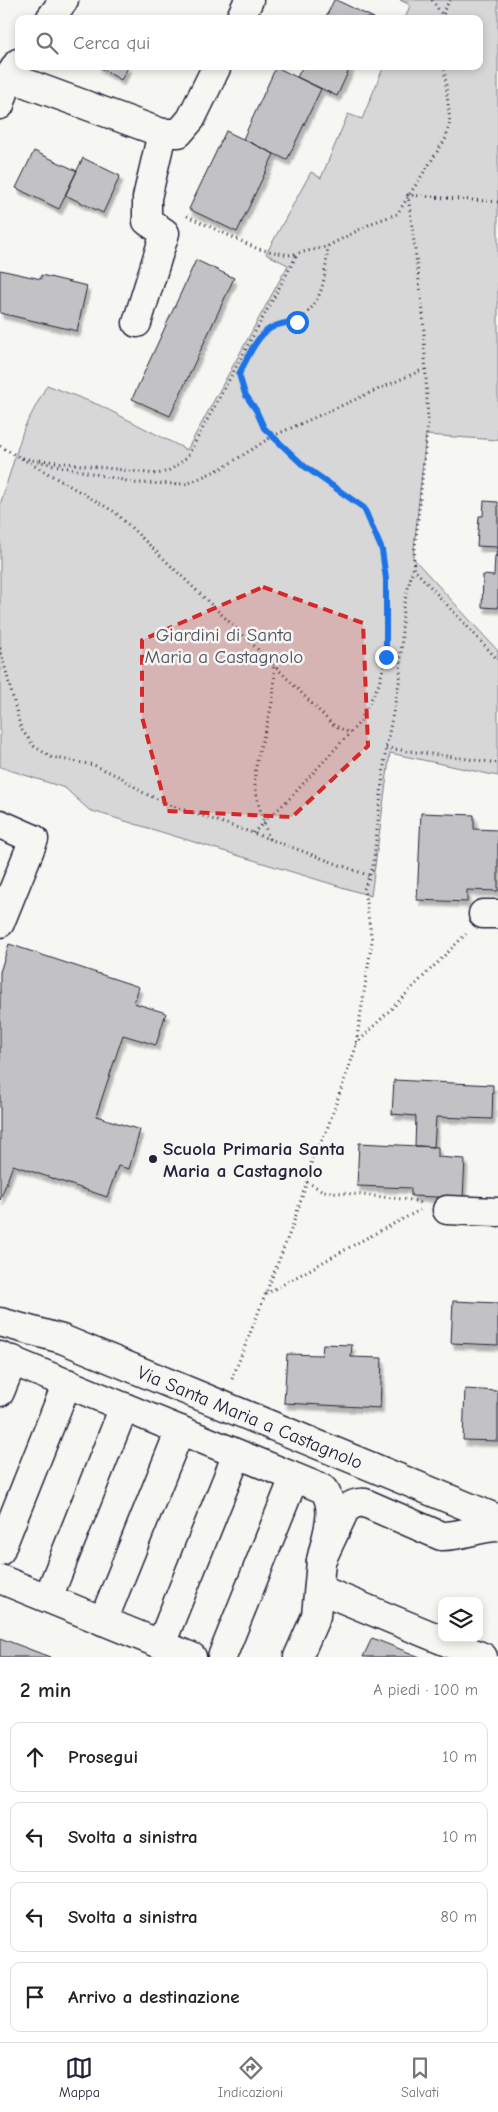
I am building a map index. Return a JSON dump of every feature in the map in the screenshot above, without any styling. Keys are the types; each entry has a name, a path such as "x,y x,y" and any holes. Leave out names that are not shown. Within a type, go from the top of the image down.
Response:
{"street":[{"path":"53,15 64,0"},
{"path":"242,15 249,0"},
{"path":"0,105 9,74 162,133 179,132 191,119 215,70"},
{"path":"137,323 165,233 147,221 147,198 162,133"},
{"path":"0,824 34,839 0,923"},
{"path":"442,1210 498,1212"},
{"name":"Via Santa Maria a Castagnolo","path":"6,1320 62,1339 498,1519"},
{"path":"0,1392 6,1358 323,1489 330,1501 331,1512 321,1561 316,1616 298,1657"},
{"path":"0,1551 67,1383"},
{"path":"48,1598 124,1407"},
{"path":"103,1621 180,1430"},
{"path":"161,1644 237,1454"},
{"path":"222,1657 294,1478"},
{"path":"321,1561 345,1510 358,1502 366,1503 441,1536 449,1536 474,1529 498,1527"},
{"path":"0,1579 192,1657"},
{"path":"319,1589 483,1657"}],"path":[{"path":"432,0 442,15"},
{"path":"444,15 450,0"},
{"path":"147,198 258,249 289,255 328,246 372,223 397,214 446,138 450,122 444,70"},
{"path":"408,195 498,202"},
{"path":"222,1405 307,1182 313,1155 326,1132 356,1045 372,941 364,889 373,867 386,748 400,678 403,608 413,568 428,422 423,312 408,195"},
{"path":"253,833 290,798 359,723 379,684 386,657 386,595 382,550 364,508 304,466 264,428 256,410 245,394 239,374 264,330 274,325 297,322 320,297 328,246"},
{"path":"20,458 156,474 169,472 187,457 298,253"},
{"path":"20,458 136,483 187,484 224,467 273,436 424,369"},
{"path":"0,446 115,512 273,664 332,724 350,733"},
{"path":"413,568 498,660"},
{"path":"0,648 21,729 34,746 51,757 94,766 115,775 142,792 170,805 370,876"},
{"path":"270,839 255,776 276,678 273,664"},
{"path":"386,748 498,763"},
{"path":"356,1045 462,939 491,914"},
{"path":"307,1182 323,1191 412,1200 442,1210"},
{"path":"265,1294 418,1210 442,1210"}],"highlighted area":[{"path":"263,587 363,623 368,746 292,817 167,811 142,717 142,640"}],"green space":[{"name":"Giardini di Santa Maria a Castagnolo","path":"400,0 498,0 498,440 426,435 413,558 498,651 498,776 390,753 371,896 89,810 65,788 0,767 0,505 24,428 47,385 99,405 187,450 288,265 266,254 311,172 321,178 348,114 362,119 382,70 483,70 483,15 406,15 410,5"}],"building":[{"path":"334,0 336,0 368,15 327,15"},
{"path":"104,70 127,70 121,80"},
{"path":"275,70 282,70 321,89 287,160 243,139"},
{"path":"301,70 349,70 337,96 297,77"},
{"path":"226,131 274,154 237,232 189,209"},
{"path":"34,151 77,171 59,209 16,188"},
{"path":"83,158 120,176 103,213 65,195"},
{"path":"196,260 234,278 170,416 132,399"},
{"path":"0,270 41,279 41,275 87,286 77,331 0,313"},
{"path":"484,501 498,502 498,556 496,556 497,547 477,546 479,516 483,516"},
{"path":"495,556 498,556 498,608 482,607 483,575 494,576"},
{"path":"421,813 474,815 474,829 498,830 498,891 467,890 467,902 417,900"},
{"path":"9,944 139,987 134,1003 166,1013 156,1045 123,1035 96,1116 140,1130 129,1169 118,1166 107,1197 13,1165 0,1200 0,972"},
{"path":"394,1080 493,1085 492,1119 436,1117 434,1147 415,1146 416,1116 392,1114"},
{"path":"359,1143 438,1147 438,1157 465,1159 463,1198 411,1196 411,1188 357,1186"},
{"path":"453,1301 498,1303 498,1345 451,1343"},
{"path":"323,1344 352,1345 351,1357 382,1358 380,1408 284,1403 287,1354 322,1355"},
{"path":"465,1389 498,1391 498,1441 463,1440"},
{"path":"0,1638 50,1657 0,1657"},
{"path":"372,1638 420,1657 363,1657"}],"place":[{"name":"Scuola Primaria Santa Maria a Castagnolo","path":"153,1159"}],"route":[{"path":"297,322 274,325 264,330 239,374 245,394 256,410 264,428 304,466 364,508 374,527 382,550 386,579 386,657"}]}
